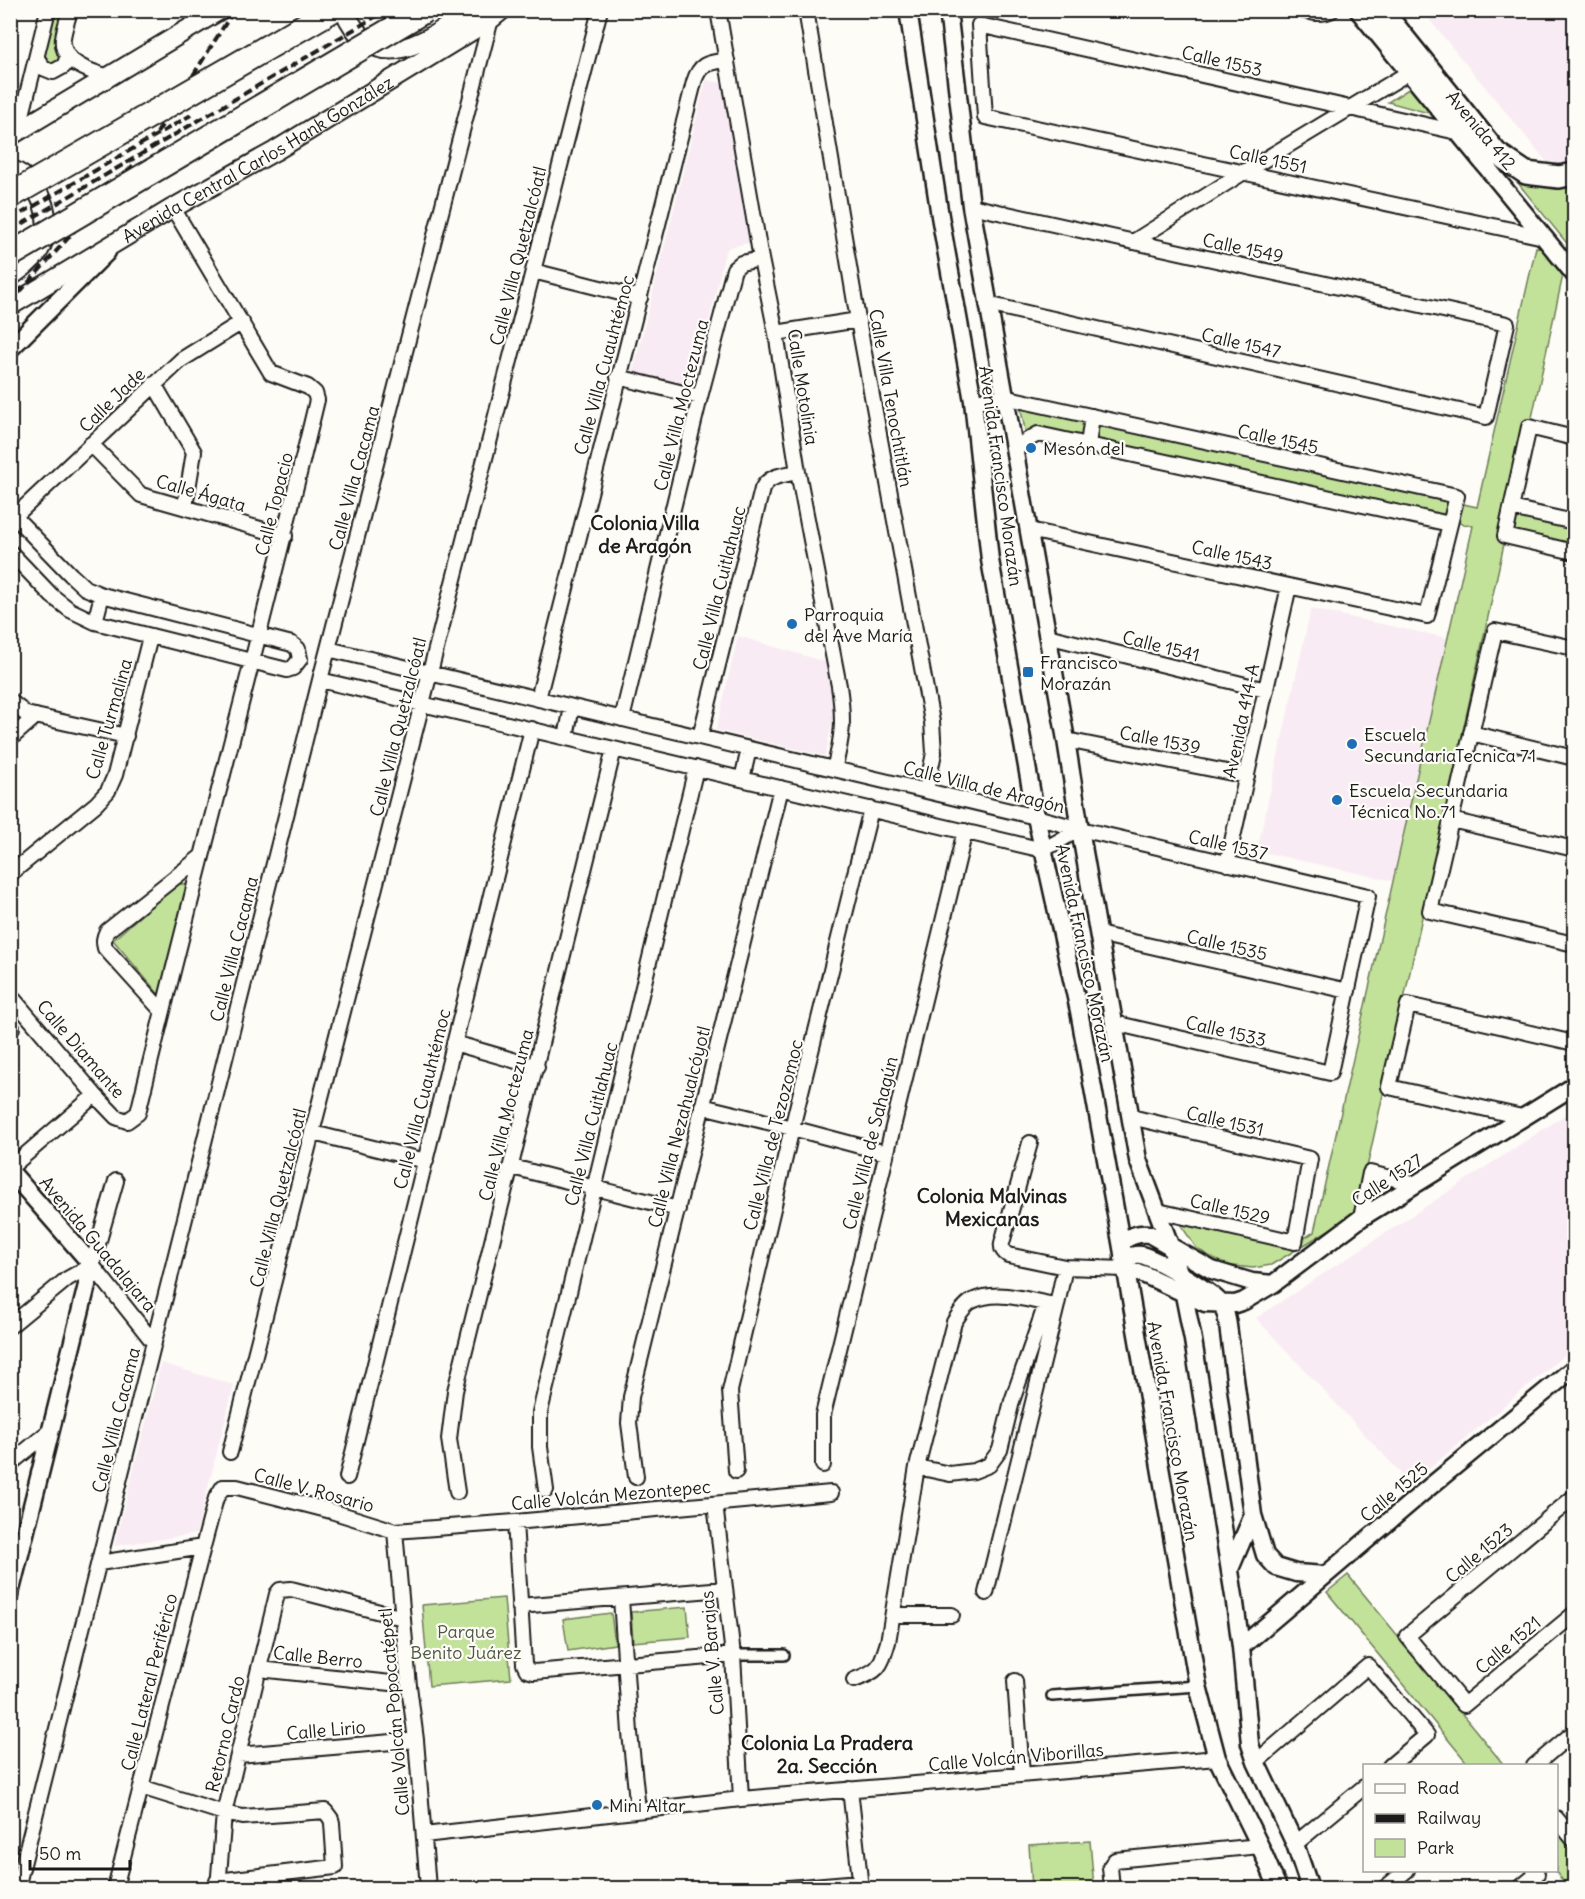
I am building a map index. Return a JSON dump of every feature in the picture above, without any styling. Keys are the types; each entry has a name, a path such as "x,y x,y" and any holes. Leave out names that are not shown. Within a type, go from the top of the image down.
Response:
{"highway":[{"path":"10,196 332,10"},
{"path":"10,255 425,10"}],"main road":[{"path":"14,134 220,10"},
{"path":"344,10 350,23 361,37 386,51 406,49 425,41 473,10"},
{"path":"1381,10 1496,153 1526,173 1559,177 1575,174"},
{"name":"Avenida Central Carlos Hank González","path":"10,306 173,208 275,151 497,15"},
{"path":"10,169 18,172 35,188 45,207 47,223 44,240 38,252 26,266 10,277"}],"street":[{"path":"14,134 37,58 48,10"},
{"path":"70,10 63,40 68,56 89,72 110,77"},
{"name":"Calle Villa Quetzalcóatl","path":"231,1452 600,10"},
{"name":"Calle Motolinia","path":"718,10 776,333 798,472 841,696 842,740 834,769"},
{"name":"Calle Villa Tenochtitlán","path":"806,10 858,320 932,722 934,753 926,791"},
{"name":"Avenida Francisco Morazán","path":"908,10 940,216 973,401 990,560 1036,817 1079,1011 1120,1259 1198,1686 1217,1758 1278,1888"},
{"name":"Avenida Francisco Morazán","path":"948,10 971,206 987,304 1029,530 1138,1160 1158,1210 1185,1294 1230,1569 1241,1647 1246,1726 1256,1762 1295,1844 1310,1888"},
{"path":"1302,10 1316,14 1332,10"},
{"name":"Avenida 412","path":"1358,10 1575,274"},
{"name":"Calle Villa Cacama","path":"17,1888 320,680 497,15"},
{"name":"Calle 1553","path":"985,117 979,25 1458,132"},
{"path":"37,58 44,68 53,72 64,66 68,56"},
{"name":"Calle Villa Cuauhtémoc","path":"538,699 696,74 706,63 727,60"},
{"path":"1133,242 1408,73"},
{"name":"Calle 1551","path":"985,117 1544,237"},
{"name":"Calle 1549","path":"971,206 1507,324 1486,417"},
{"name":"Calle Topacio","path":"128,1121 138,1113 162,1011 285,536 316,396 308,387 271,373 173,208"},
{"path":"10,349 117,243"},
{"name":"Calle Villa Moctezuma","path":"621,719 700,397 734,269 741,263 761,259"},
{"path":"533,271 640,298"},
{"name":"Calle 1547","path":"987,304 1486,417"},
{"path":"776,333 858,320"},
{"name":"Calle Jade","path":"13,514 181,360 242,322"},
{"path":"618,377 700,397"},
{"path":"154,384 195,455 184,507"},
{"name":"Calle 1545","path":"973,401 1004,397 1456,496 1450,524"},
{"path":"1088,445 1092,416"},
{"path":"1575,438 1529,427 1505,536 1575,552"},
{"path":"1014,452 1024,442 1038,434 1450,524"},
{"name":"Calle Ágata","path":"92,444 141,495 285,536"},
{"name":"Calle Villa Cuitlahuac","path":"700,737 762,489 767,480 798,472"},
{"path":"1511,508 1575,522"},
{"path":"10,552 52,596 69,610 95,622 287,670 293,668 300,659 298,649 292,644 102,595 86,588 13,514"},
{"name":"Calle 1543","path":"1029,530 1427,616 1450,524"},
{"name":"Avenida 414-A","path":"1227,864 1289,586"},
{"path":"95,622 102,595"},
{"path":"1575,648 1495,631 1430,911 1575,944"},
{"name":"Calle 1541","path":"1047,636 1266,690"},
{"name":"Calle Turmalina","path":"10,874 96,804 108,791 115,776 126,736 150,637"},
{"name":"Calle Villa de Aragón","path":"328,649 1080,829"},
{"path":"320,680 1043,850"},
{"path":"10,701 21,712 126,736"},
{"path":"566,737 572,707"},
{"path":"10,739 36,716"},
{"name":"Calle Villa Cuauhtémoc","path":"347,1477 532,729"},
{"path":"1471,733 1575,758"},
{"name":"Calle 1539","path":"1066,740 1247,776"},
{"name":"Calle Villa Moctezuma","path":"457,1492 448,1439 455,1391 614,749"},
{"path":"742,779 749,749"},
{"name":"Calle Villa Cuitlahuac","path":"546,1490 540,1447 540,1412 696,768"},
{"name":"Calle Villa Nezahualcóyotl","path":"636,1477 629,1423 631,1397 782,788"},
{"name":"Calle Villa de Tezozomoc","path":"736,1471 730,1391 871,809"},
{"path":"1451,820 1575,849"},
{"name":"Calle Villa de Aragón","path":"1043,850 1080,829"},
{"name":"Calle 1537","path":"1080,829 1368,896 1348,991"},
{"name":"Calle Villa de Sahagún","path":"823,1465 823,1414 965,831"},
{"path":"162,1011 105,948 103,942 107,931 202,856"},
{"name":"Calle 1535","path":"1098,934 1348,991"},
{"name":"Calle 1533","path":"1114,1023 1330,1073 1348,991"},
{"name":"Calle Diamante","path":"10,995 95,1095 116,1117 128,1121"},
{"path":"1522,1117 1389,1087 1408,1005 1575,1043"},
{"path":"11,1029 27,1016"},
{"path":"454,1043 537,1067"},
{"name":"Calle 1527","path":"1120,1259 1143,1274 1205,1303 1222,1305 1244,1301 1273,1284 1362,1218 1575,1086"},
{"path":"10,1169 95,1095"},
{"path":"702,1106 886,1153"},
{"name":"Calle 1531","path":"1131,1117 1310,1159 1295,1242"},
{"path":"313,1133 426,1161"},
{"path":"1030,1143 1001,1248 1008,1255 1065,1267 1140,1255 1209,1292 1222,1305 1228,1326 1253,1515 1265,1555 1276,1566 1296,1573 1325,1575"},
{"path":"512,1167 678,1209"},
{"name":"Avenida Guadalajara","path":"10,1169 92,1265 154,1343"},
{"path":"1362,1218 1370,1173 1416,1184"},
{"path":"10,1594 92,1265 116,1180"},
{"name":"Calle 1529","path":"1158,1210 1295,1242"},
{"path":"1120,1259 1132,1235 1149,1234 1212,1270 1242,1280 1273,1284"},
{"path":"10,1326 67,1279 92,1265"},
{"path":"917,1467 950,1474 974,1471 989,1465 1000,1450 1012,1401 1065,1267"},
{"path":"854,1680 873,1672 882,1664 893,1615 917,1467 954,1322 971,1301 989,1296 1008,1296 1052,1304"},
{"path":"986,1593 1052,1304"},
{"name":"Calle 1525","path":"1241,1647 1575,1368"},
{"path":"10,1464 52,1429"},
{"name":"Calle V. Rosario","path":"223,1487 237,1487 331,1511 395,1531"},
{"name":"Calle Lateral Periférico","path":"115,1888 216,1498 223,1487"},
{"name":"Calle Volcán Mezontepec","path":"395,1531 831,1493"},
{"name":"Calle 1523","path":"1464,1705 1407,1636 1575,1497"},
{"name":"Calle V. Barajas","path":"715,1504 733,1655 741,1799"},
{"path":"1230,1569 1253,1515"},
{"path":"515,1522 519,1606 524,1664 527,1670 534,1672 733,1655 784,1654"},
{"name":"Calle Volcán Popocatépetl","path":"395,1531 428,1888"},
{"path":"99,1563 203,1547"},
{"name":"Retorno Cardo","path":"218,1885 224,1813 275,1599 280,1590 291,1589 403,1618"},
{"path":"519,1606 724,1589"},
{"path":"621,1598 638,1810"},
{"name":"Calle 1521","path":"1464,1705 1575,1614"},
{"path":"893,1615 952,1615"},
{"path":"1256,1762 1368,1666 1427,1735 1392,1764"},
{"name":"Calle Berro","path":"259,1669 409,1686"},
{"path":"1015,1682 1022,1774"},
{"path":"1052,1696 1198,1686"},
{"path":"1536,1764 1575,1732"},
{"name":"Calle Lirio","path":"238,1755 416,1740"},
{"name":"Calle Volcán Viborillas","path":"424,1835 741,1799 1217,1758"},
{"path":"141,1787 243,1817 325,1811 328,1815 332,1823 335,1867 218,1885"},
{"path":"788,1888 861,1885 850,1789"},
{"path":"1295,1844 1363,1789"},
{"path":"1558,1819 1575,1840"},
{"path":"1112,1888 1110,1867 1112,1862 1118,1859 1260,1846"},
{"path":"1385,1888 1405,1872"},
{"path":"1520,1888 1535,1872"}],"shaded area":[{"path":"1422,11 1574,11 1574,162 1547,162"},
{"path":"706,80 721,83 749,243 729,247 725,252 694,387 633,372"},
{"name":"Escuela SecundariaTecnica 71","path":"1311,609 1447,638 1393,881 1257,851"},
{"path":"738,636 826,662 834,714 825,756 716,730"},
{"path":"1574,1109 1574,1347 1411,1484 1256,1318"},
{"path":"161,1363 234,1385 196,1534 114,1546"}],"green space":[{"path":"53,11 66,11 61,52 62,67 46,68 42,52"},
{"path":"1410,88 1432,114 1388,102"},
{"path":"1509,172 1574,179 1574,252"},
{"path":"1536,247 1544,249 1563,275 1511,514 1574,529 1574,549 1506,535 1357,1213 1271,1265 1253,1268 1225,1265 1197,1249 1176,1218 1294,1245 1314,1232 1473,526 1040,430 1026,435 1020,405 1477,507"},
{"path":"176,884 185,884 189,893 161,997 113,940"},
{"path":"1348,1575 1503,1764 1468,1764 1327,1592"},
{"name":"Parque Benito Juárez","path":"504,1598 511,1679 429,1686 422,1605"},
{"path":"687,1607 690,1637 633,1642 631,1612"},
{"path":"611,1613 615,1644 568,1651 563,1619"},
{"path":"1558,1831 1574,1852 1574,1888 1569,1888 1556,1872 1558,1872"},
{"path":"1090,1841 1094,1888 1032,1888 1029,1845"}],"railway":[{"path":"157,133 234,10"},
{"path":"10,231 387,10"},
{"path":"10,220 191,115"},
{"path":"10,303 136,162"}],"place":[{"name":"Mesón del","path":"1031,448"},
{"name":"Parroquia del Ave María","path":"792,624"},
{"name":"Francisco Morazán","path":"1028,672"},
{"name":"Escuela SecundariaTecnica 71","path":"1352,744"},
{"name":"Escuela Secundaria Técnica No.71","path":"1337,800"},
{"name":"Mini Altar","path":"597,1805"}],"district":[{"name":"Colonia Villa de Aragón","path":"645,534"},
{"name":"Colonia Malvinas Mexicanas","path":"992,1206"},
{"name":"Colonia La Pradera 2a. Sección","path":"827,1754"}]}
